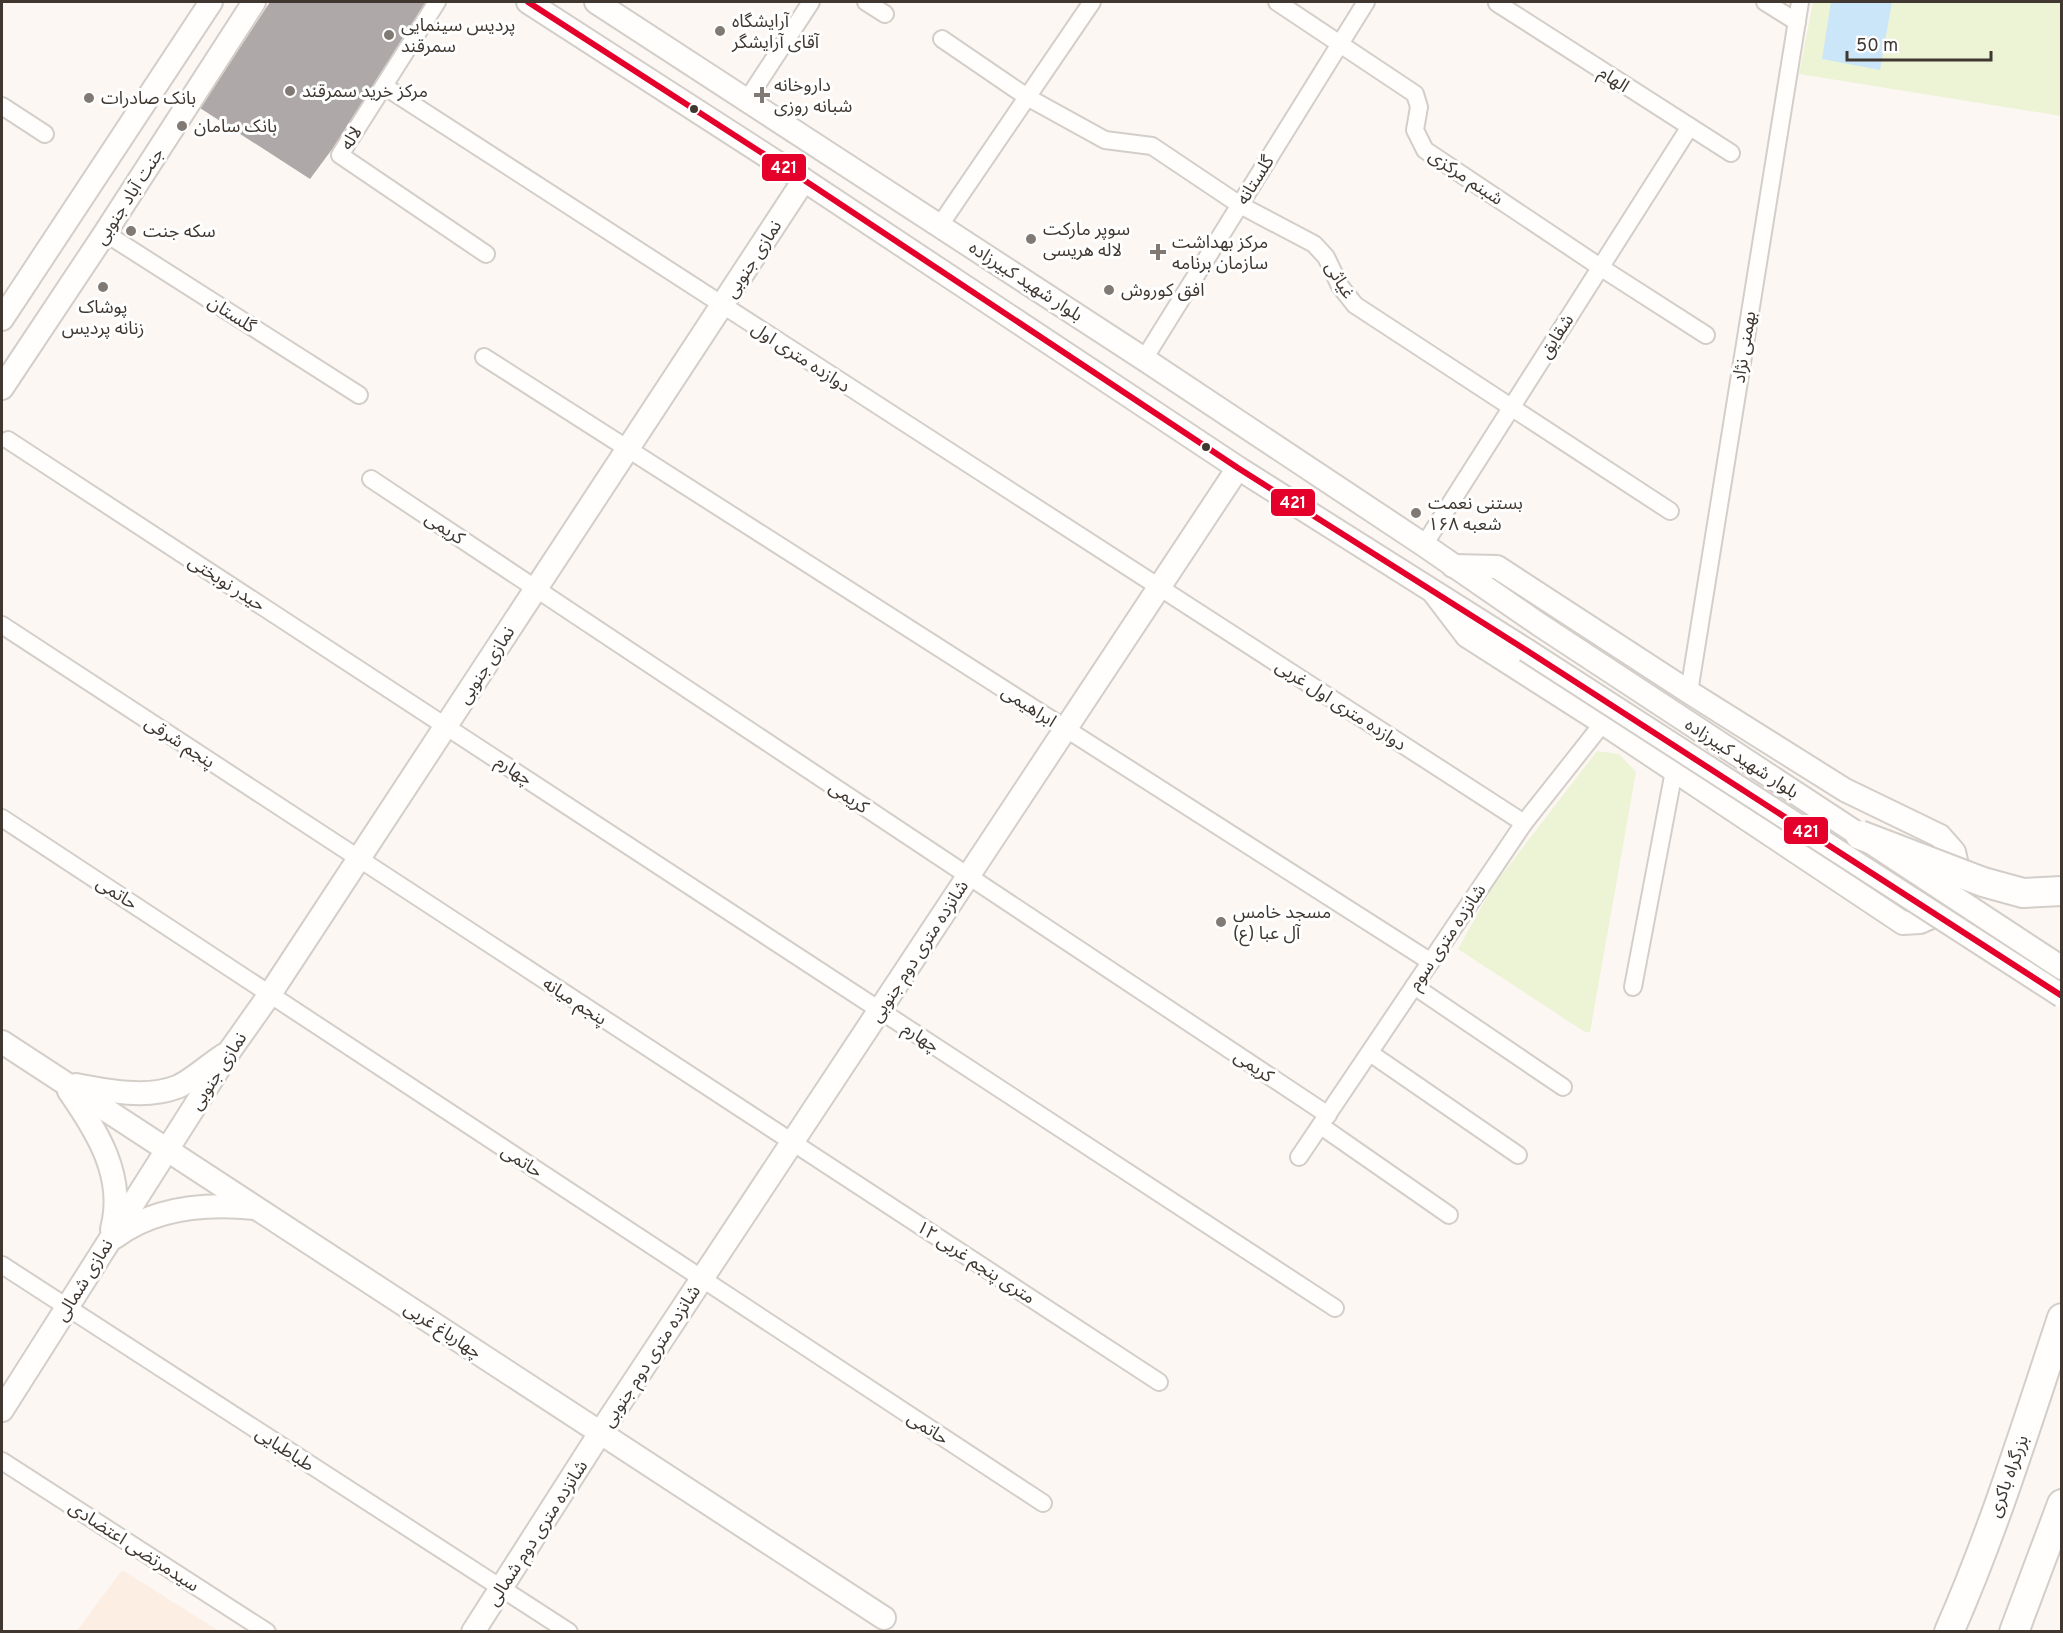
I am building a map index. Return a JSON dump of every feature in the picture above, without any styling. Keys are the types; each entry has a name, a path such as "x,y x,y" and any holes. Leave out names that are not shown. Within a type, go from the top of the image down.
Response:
{"highway":[{"path":"1860,835 1993,885 2023,893 2061,891"},
{"name":"بزرگراه باکری","path":"1949,1632 2018,1448 2061,1318"},
{"path":"2014,1632 2061,1504"}],"main road":[{"path":"2,319 211,2"},
{"name":"جنت آباد جنوبی","path":"2,388 254,2"},
{"name":"بلوار شهید کبیرزاده","path":"528,2 804,180 1238,468 1526,650 2061,996"},
{"name":"بلوار شهید کبیرزاده","path":"596,2 1144,358 1540,625 2061,968"},
{"name":"نمازی جنوبی","path":"168,1150 231,1049 270,994 804,180"},
{"name":"شانزده متری دوم جنوبی","path":"600,1433 1238,468"},
{"name":"بلوار شهید کبیرزاده","path":"1435,594 1467,636 1603,723 1903,923 1920,922 1936,915 1948,902 1956,886 1958,869 1954,852 1941,837 1845,790 1497,567 1453,566"},
{"name":"چهارباغ غربی","path":"2,1042 884,1618"},
{"path":"63,1082 110,1091 147,1093 178,1087 231,1049"},
{"path":"63,1082 86,1116 102,1146 112,1174 117,1196 109,1242"},
{"name":"نمازی شمالی","path":"2,1410 168,1150"},
{"path":"109,1242 127,1228 148,1218 175,1211 222,1206 257,1208"},
{"name":"شانزده متری دوم شمالی","path":"473,1632 600,1433"}],"street":[{"name":"لاله","path":"436,2 340,155 486,254"},
{"path":"747,100 811,2"},
{"path":"866,2 885,14"},
{"path":"940,225 1092,2"},
{"path":"1277,2 1340,44"},
{"name":"گلستانه","path":"1144,358 1366,2"},
{"path":"1765,2 1797,22"},
{"name":"بهمنی نژاد","path":"1689,692 1800,2"},
{"name":"الهام","path":"1497,3 1731,153"},
{"name":"غیاثی","path":"942,39 1027,98 1106,140 1152,146 1240,205 1314,244 1326,257 1340,286 1355,305 1670,511"},
{"name":"شبنم مرکزی","path":"1340,44 1415,94 1419,107 1415,130 1425,150 1600,267"},
{"name":"دوازده متری اول","path":"384,86 1159,587"},
{"path":"2,106 45,134"},
{"name":"شقایق","path":"1424,545 1689,128"},
{"name":"گلستان","path":"105,233 358,395"},
{"path":"1600,267 1706,335"},
{"name":"ابراهیمی","path":"484,357 1431,962"},
{"name":"حیدر نوبختی","path":"8,440 446,725"},
{"name":"کریمی","path":"371,479 968,876 1324,1121 1449,1215"},
{"name":"دوازده متری اول غربی","path":"1159,587 1524,823"},
{"name":"پنجم شرقی","path":"2,626 359,859"},
{"name":"شانزده متری سوم","path":"1299,1157 1524,823 1603,723"},
{"name":"چهارم","path":"446,725 1335,1308"},
{"path":"1633,987 1674,771"},
{"name":"حاتمی","path":"2,818 1044,1503"},
{"name":"پنجم میانه","path":"359,859 792,1143"},
{"path":"1414,986 1563,1087"},
{"path":"1370,1053 1518,1155"},
{"name":"۱۲ متری پنجم غربی","path":"792,1143 1159,1382"},
{"name":"طباطبایی","path":"2,1265 568,1632"},
{"name":"سیدمرتضی اعتضادی","path":"2,1461 267,1632"}],"shaded area":[{"path":"122,1570 219,1631 77,1631"}],"green space":[{"path":"1813,2 2061,2 2061,116 1799,74"},
{"path":"1597,751 1619,754 1636,772 1590,1032 1585,1032 1458,949 1493,886"}],"water":[{"path":"1831,2 1892,2 1880,70 1822,59"}],"building":[{"name":"مرکز خرید سمرقند","path":"270,2 428,2 333,148 310,179 200,108"}],"transit line":[{"name":"421","path":"528,2 804,180 1238,468 1526,650 2062,996"}],"place":[{"name":"آرایشگاه آقای آرایشگر","path":"720,31"},
{"name":"پردیس سینمایی سمرقند","path":"389,35"},
{"name":"مرکز خرید سمرقند","path":"290,91"},
{"name":"داروخانه شبانه روزی","path":"762,95"},
{"name":"بانک صادرات","path":"89,98"},
{"name":"بانک سامان","path":"182,126"},
{"name":"سکه جنت","path":"131,231"},
{"name":"سوپر مارکت لاله هریسی","path":"1031,239"},
{"name":"مرکز بهداشت سازمان برنامه","path":"1158,252"},
{"name":"پوشاک زنانه پردیس","path":"103,287"},
{"name":"افق کوروش","path":"1109,290"},
{"name":"بستنی نعمت شعبه ۱۶۸","path":"1416,513"},
{"name":"مسجد خامس آل عبا (ع)","path":"1221,922"}]}
